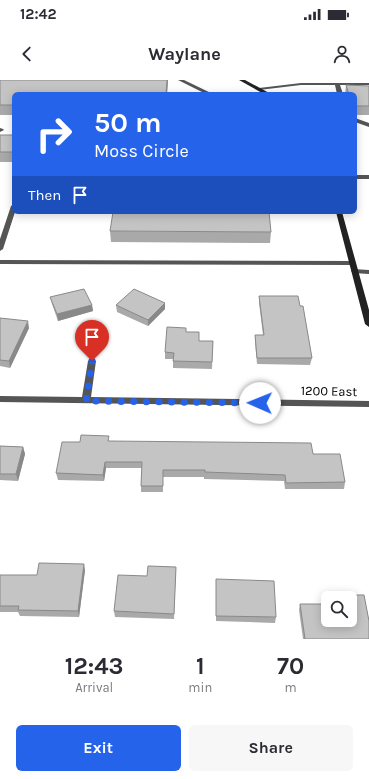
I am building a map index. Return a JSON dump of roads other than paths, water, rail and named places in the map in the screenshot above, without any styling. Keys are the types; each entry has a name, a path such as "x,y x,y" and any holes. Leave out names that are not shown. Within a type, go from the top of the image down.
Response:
{"main road":[{"path":"241,80 264,91"},
{"path":"340,214 369,324"}],"street":[{"path":"180,80 206,92"},
{"path":"264,91 301,84 337,84 343,82 369,84"},
{"path":"337,84 339,92"},
{"path":"357,121 369,125"},
{"path":"357,177 369,177"},
{"path":"0,248 12,212"},
{"path":"0,262 353,263"},
{"path":"355,271 369,272"},
{"path":"86,401 92,361"},
{"name":"1200 East","path":"0,399 369,404"}]}
